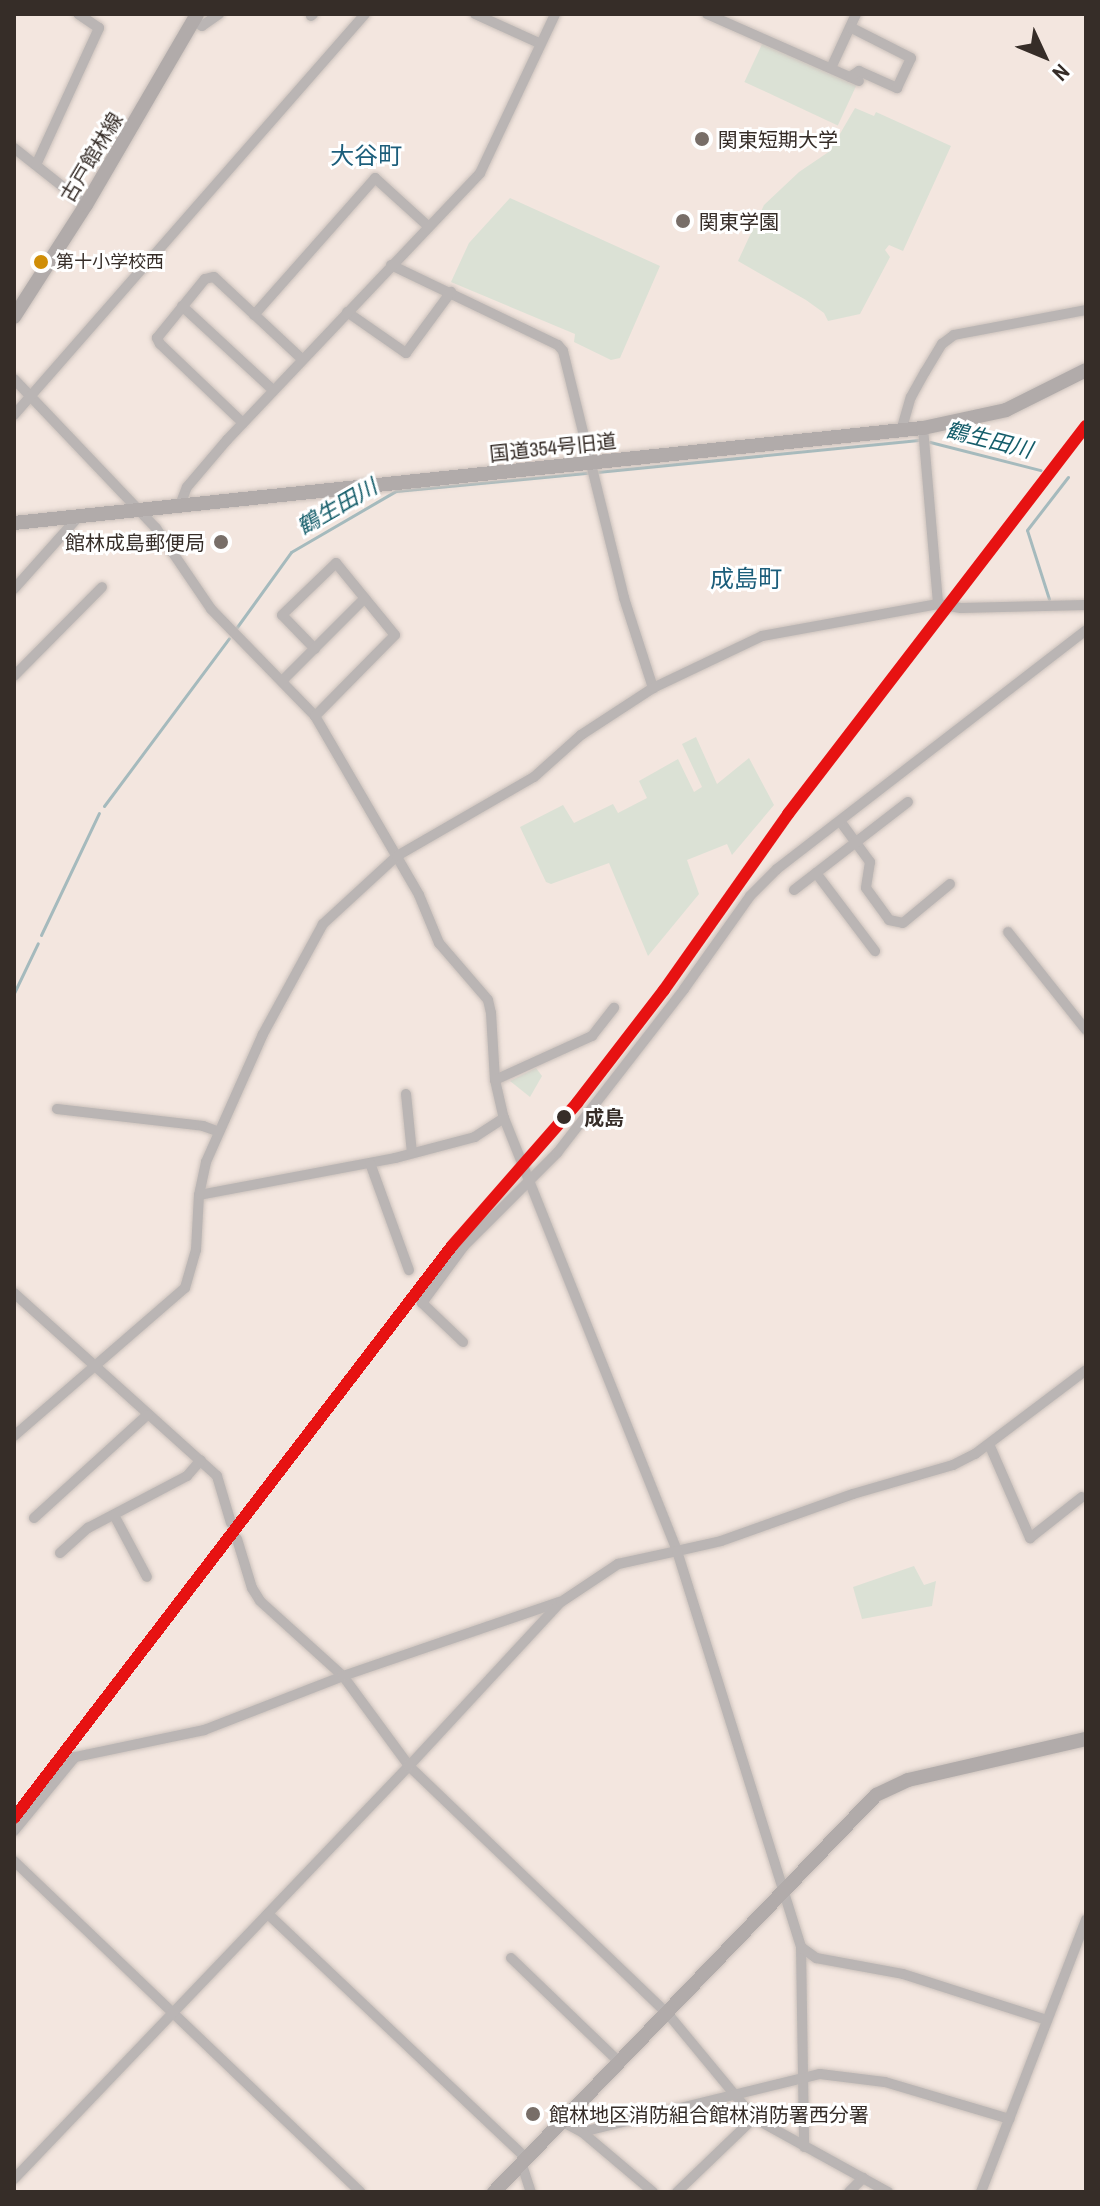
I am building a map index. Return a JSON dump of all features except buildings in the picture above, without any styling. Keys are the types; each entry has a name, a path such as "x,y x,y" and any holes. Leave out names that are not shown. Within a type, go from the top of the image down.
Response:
{"street":[{"path":"36,165 99,28 78,14"},
{"path":"196,17 202,26 219,14"},
{"path":"14,415 365,14"},
{"path":"475,14 541,44"},
{"path":"180,505 187,487 243,423 480,173 555,14"},
{"path":"707,14 854,79 859,71 897,88 911,58 850,27"},
{"path":"831,68 856,14"},
{"name":"古戸館林線","path":"14,317 86,205 196,17"},
{"path":"14,148 86,205"},
{"path":"254,315 375,178 428,226"},
{"path":"391,265 558,345 563,351 624,598 653,688"},
{"path":"243,423 160,344 158,334 205,279 214,277 302,359"},
{"path":"347,312 406,353 451,292"},
{"path":"182,306 273,390"},
{"path":"901,431 911,397 942,344 954,335 1086,310"},
{"name":"国道354号旧道","path":"14,523 923,428 1006,410 1086,370"},
{"path":"14,379 169,544 211,609 315,716 419,895 439,943 488,1000 495,1080 504,1118 677,1551 801,1947 804,2147"},
{"path":"923,428 938,604"},
{"path":"14,589 79,516"},
{"path":"315,649 282,615 336,563 395,635 315,716"},
{"path":"14,573 27,575"},
{"path":"14,676 102,587"},
{"path":"282,681 365,598"},
{"path":"14,1436 185,1288 196,1250 199,1195 217,1131 263,1034 323,924 397,856 534,777 581,735 653,688 762,636 938,604 961,608 1086,605"},
{"path":"463,1342 422,1303 464,1246 552,1159 750,896 777,869 1086,630"},
{"path":"794,890 908,802"},
{"path":"840,821 870,862 866,888 889,920 903,923 950,884"},
{"path":"816,873 875,951"},
{"path":"1008,932 1086,1030"},
{"path":"495,1080 592,1036 614,1008"},
{"path":"406,1094 412,1153"},
{"path":"57,1109 203,1126 217,1131"},
{"path":"199,1195 412,1153 475,1137 504,1118"},
{"path":"370,1163 409,1270"},
{"path":"14,1293 93,1368 217,1476 231,1523"},
{"path":"14,2179 409,1766 561,1602 618,1564 721,1541 853,1494 953,1465 989,1444 1086,1370"},
{"path":"34,1518 147,1415"},
{"path":"989,1444 1030,1538 1082,1497"},
{"path":"60,1553 88,1528 187,1476 201,1460"},
{"path":"114,1515 147,1577"},
{"path":"237,1539 252,1588 260,1601 343,1676 409,1766 668,2014 754,2118 888,2192"},
{"path":"14,1831 71,1759 204,1730 343,1676 561,1602"},
{"path":"494,2192 867,1803 891,1787 1086,1739"},
{"path":"14,1861 360,2192"},
{"path":"268,1914 524,2162 531,2192"},
{"path":"981,2192 1086,1920"},
{"path":"801,1947 816,1958 903,1974 1047,2020"},
{"path":"511,1958 620,2063"},
{"path":"582,2132 820,2074 885,2082 1010,2119"},
{"path":"677,2192 754,2118"},
{"path":"563,2122 582,2132 653,2192"},
{"path":"849,2192 863,2178"}],"shaded area":[{"path":"763,42 856,86 838,125 744,82"},
{"path":"855,108 874,116 876,112 951,146 903,251 889,245 885,250 890,257 860,314 828,321 824,313 806,300 738,261 764,205 799,172 830,151"},
{"path":"510,198 660,266 620,358 611,360 574,342 575,334 451,282 469,243"},
{"path":"696,737 717,784 749,758 774,805 732,855 727,844 687,860 699,894 648,956 609,863 551,884 546,882 520,827 563,805 574,823 613,804 618,813 647,798 639,781 678,759 694,792 702,787 682,744"},
{"path":"536,1068 542,1076 530,1097 510,1081"},
{"path":"914,1566 924,1585 936,1581 932,1606 862,1619 853,1587"}],"waterway":[{"name":"鶴生田川","path":"597,472 918,440"},
{"name":"鶴生田川","path":"930,442 1040,470"},
{"name":"鶴生田川","path":"237,627 291,552 396,491 588,473"},
{"name":"鶴生田川","path":"1049,599 1027,530 1068,477"},
{"name":"鶴生田川","path":"104,806 229,638"},
{"name":"鶴生田川","path":"41,935 99,813"},
{"name":"鶴生田川","path":"14,993 38,943"}],"transit line":[{"path":"14,1818 452,1246 577,1103 664,990 788,814 1086,426"}],"place":[{"name":"関東短期大学","path":"702,139"},
{"name":"関東学園","path":"683,221"},
{"name":"第十小学校西","path":"41,262"},
{"name":"館林成島郵便局","path":"221,542"},
{"name":"成島","path":"564,1117"},
{"name":"館林地区消防組合館林消防署西分署","path":"533,2114"}],"district":[{"name":"大谷町","path":"366,156"},
{"name":"成島町","path":"746,579"}]}
